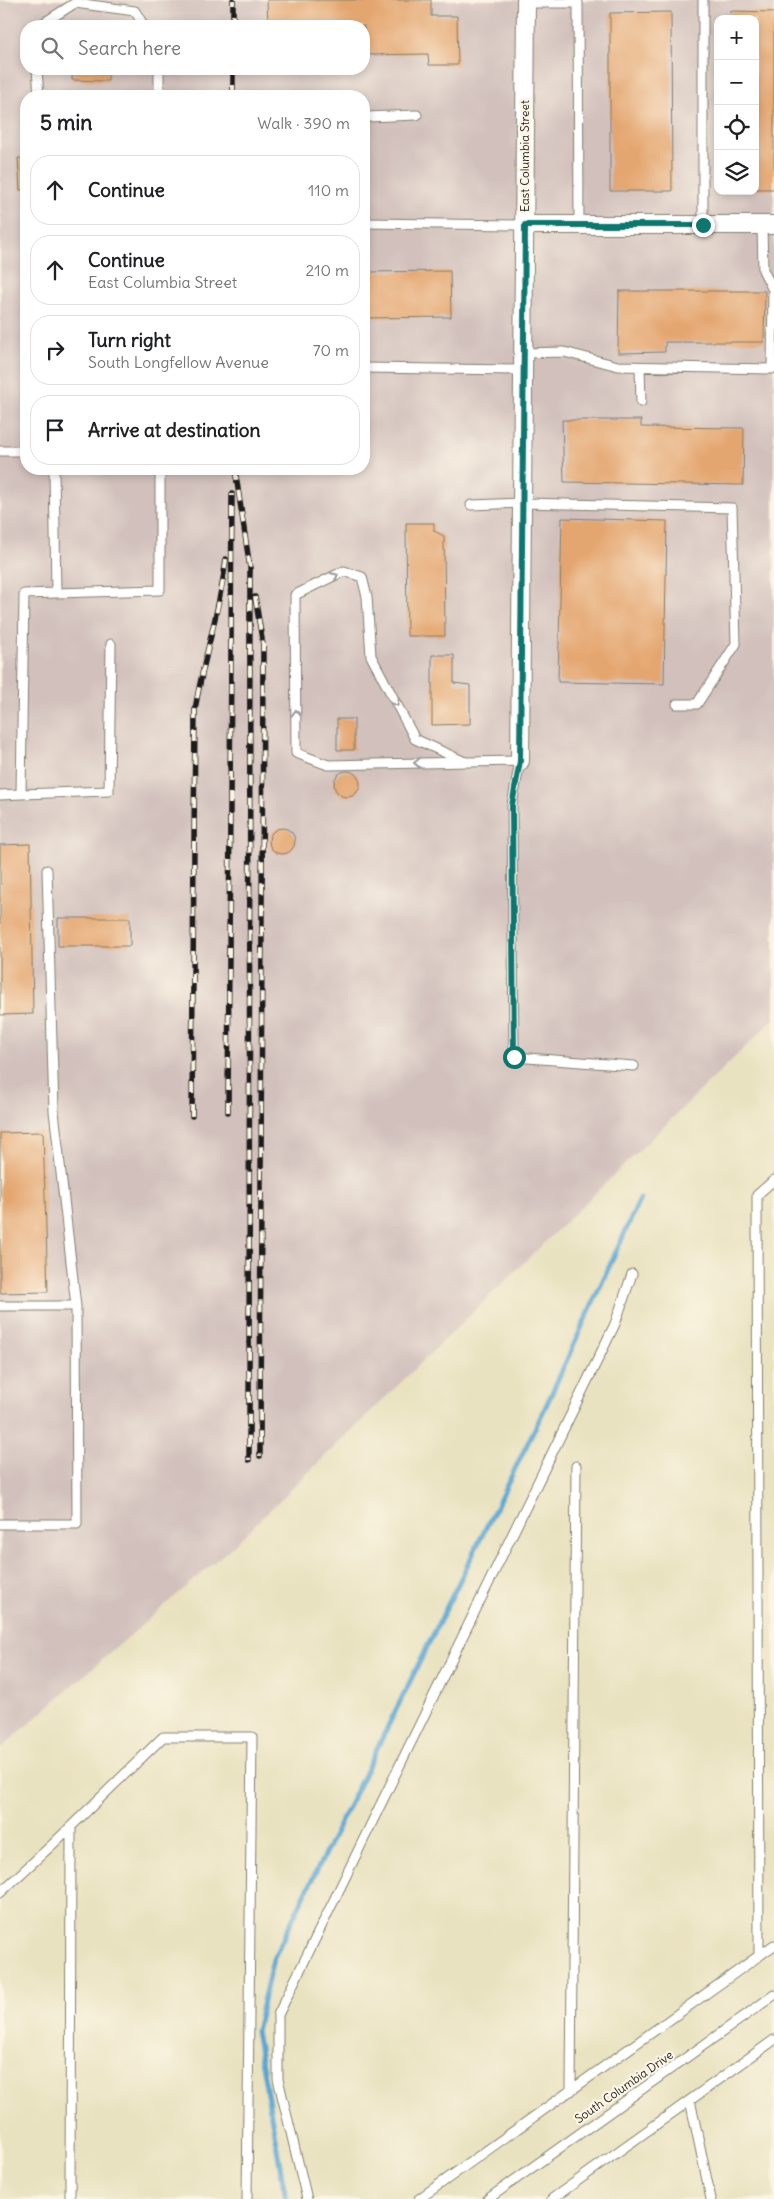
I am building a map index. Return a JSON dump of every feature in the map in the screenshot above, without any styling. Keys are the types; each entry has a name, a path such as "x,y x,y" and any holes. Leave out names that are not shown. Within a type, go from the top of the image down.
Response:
{"street":[{"name":"East Columbia Street","path":"520,761 526,2"},
{"path":"525,225 768,225"}],"lane":[{"path":"703,1 703,225"},
{"path":"526,2 578,3 579,225"},
{"path":"48,20 75,3 135,11 140,20"},
{"path":"37,75 38,90"},
{"path":"159,75 159,90"},
{"path":"370,117 417,115"},
{"path":"370,223 525,225"},
{"path":"370,368 524,361 564,352 618,366 772,369 773,290 763,270 768,225"},
{"path":"640,367 641,402"},
{"path":"0,451 20,451"},
{"path":"54,475 56,593"},
{"path":"21,794 24,594 160,590 160,475"},
{"path":"471,505 523,503 732,508 736,644 697,704 677,704"},
{"path":"466,762 415,739 370,656 367,597 362,577 344,571 295,595 296,753 328,765 520,761 512,805 514,1057 634,1066"},
{"path":"0,795 109,791 111,644"},
{"path":"0,1524 78,1524 76,1306 54,1111 48,870"},
{"path":"759,1956 757,1195 774,1180"},
{"path":"307,2199 278,2079 278,2015 615,1324 632,1274"},
{"path":"0,1306 76,1306"},
{"path":"571,2091 576,1466"},
{"path":"0,1893 163,1737 252,1737 247,2199"},
{"path":"70,2199 71,1827"},
{"path":"419,2199 774,1944"},
{"name":"South Columbia Drive","path":"488,2199 774,1995"},
{"path":"552,2199 774,2040"},
{"path":"690,2100 711,2199"}],"shaded area":[{"path":"0,0 774,0 774,1019 236,1543 0,1749"}],"building":[{"path":"267,0 431,0 431,16 457,16 458,65 429,65 428,54 370,55 370,20 268,20"},
{"path":"731,11 774,12 774,189 759,189 759,15 730,15"},
{"path":"671,12 672,191 610,191 610,13"},
{"path":"72,75 108,75 108,81 72,80"},
{"path":"18,158 20,158 20,190"},
{"path":"450,271 451,317 370,318 370,272"},
{"path":"619,291 765,291 764,342 665,342 665,352 618,353"},
{"path":"562,420 641,420 641,427 744,428 743,485 564,482"},
{"path":"562,518 667,521 664,684 558,682"},
{"path":"406,523 434,523 434,531 444,536 445,636 407,636"},
{"path":"432,655 454,655 454,683 470,685 470,724 432,725"},
{"path":"337,719 354,719 354,750 337,750"},
{"path":"347,771 356,775 360,784 356,793 347,797 338,793 334,784 338,775"},
{"path":"282,828 291,832 295,841 291,850 282,854 273,850 269,841 273,832"},
{"path":"30,844 33,1014 0,1015 0,845"},
{"path":"58,918 130,918 130,946 58,946"},
{"path":"43,1132 48,1292 0,1293 0,1133"}],"waterway":[{"path":"286,2199 256,2031 273,1959 544,1410 640,1199"}],"railway":[{"path":"233,0 233,20"},
{"path":"233,75 233,90"},
{"path":"236,475 250,568 249,1460"},
{"path":"228,1112 232,494"},
{"path":"192,1116 195,710 220,597 226,559"},
{"path":"255,597 263,645 260,1456"}],"route":[{"path":"514,1057 512,805 520,761 525,225 703,225"}]}
